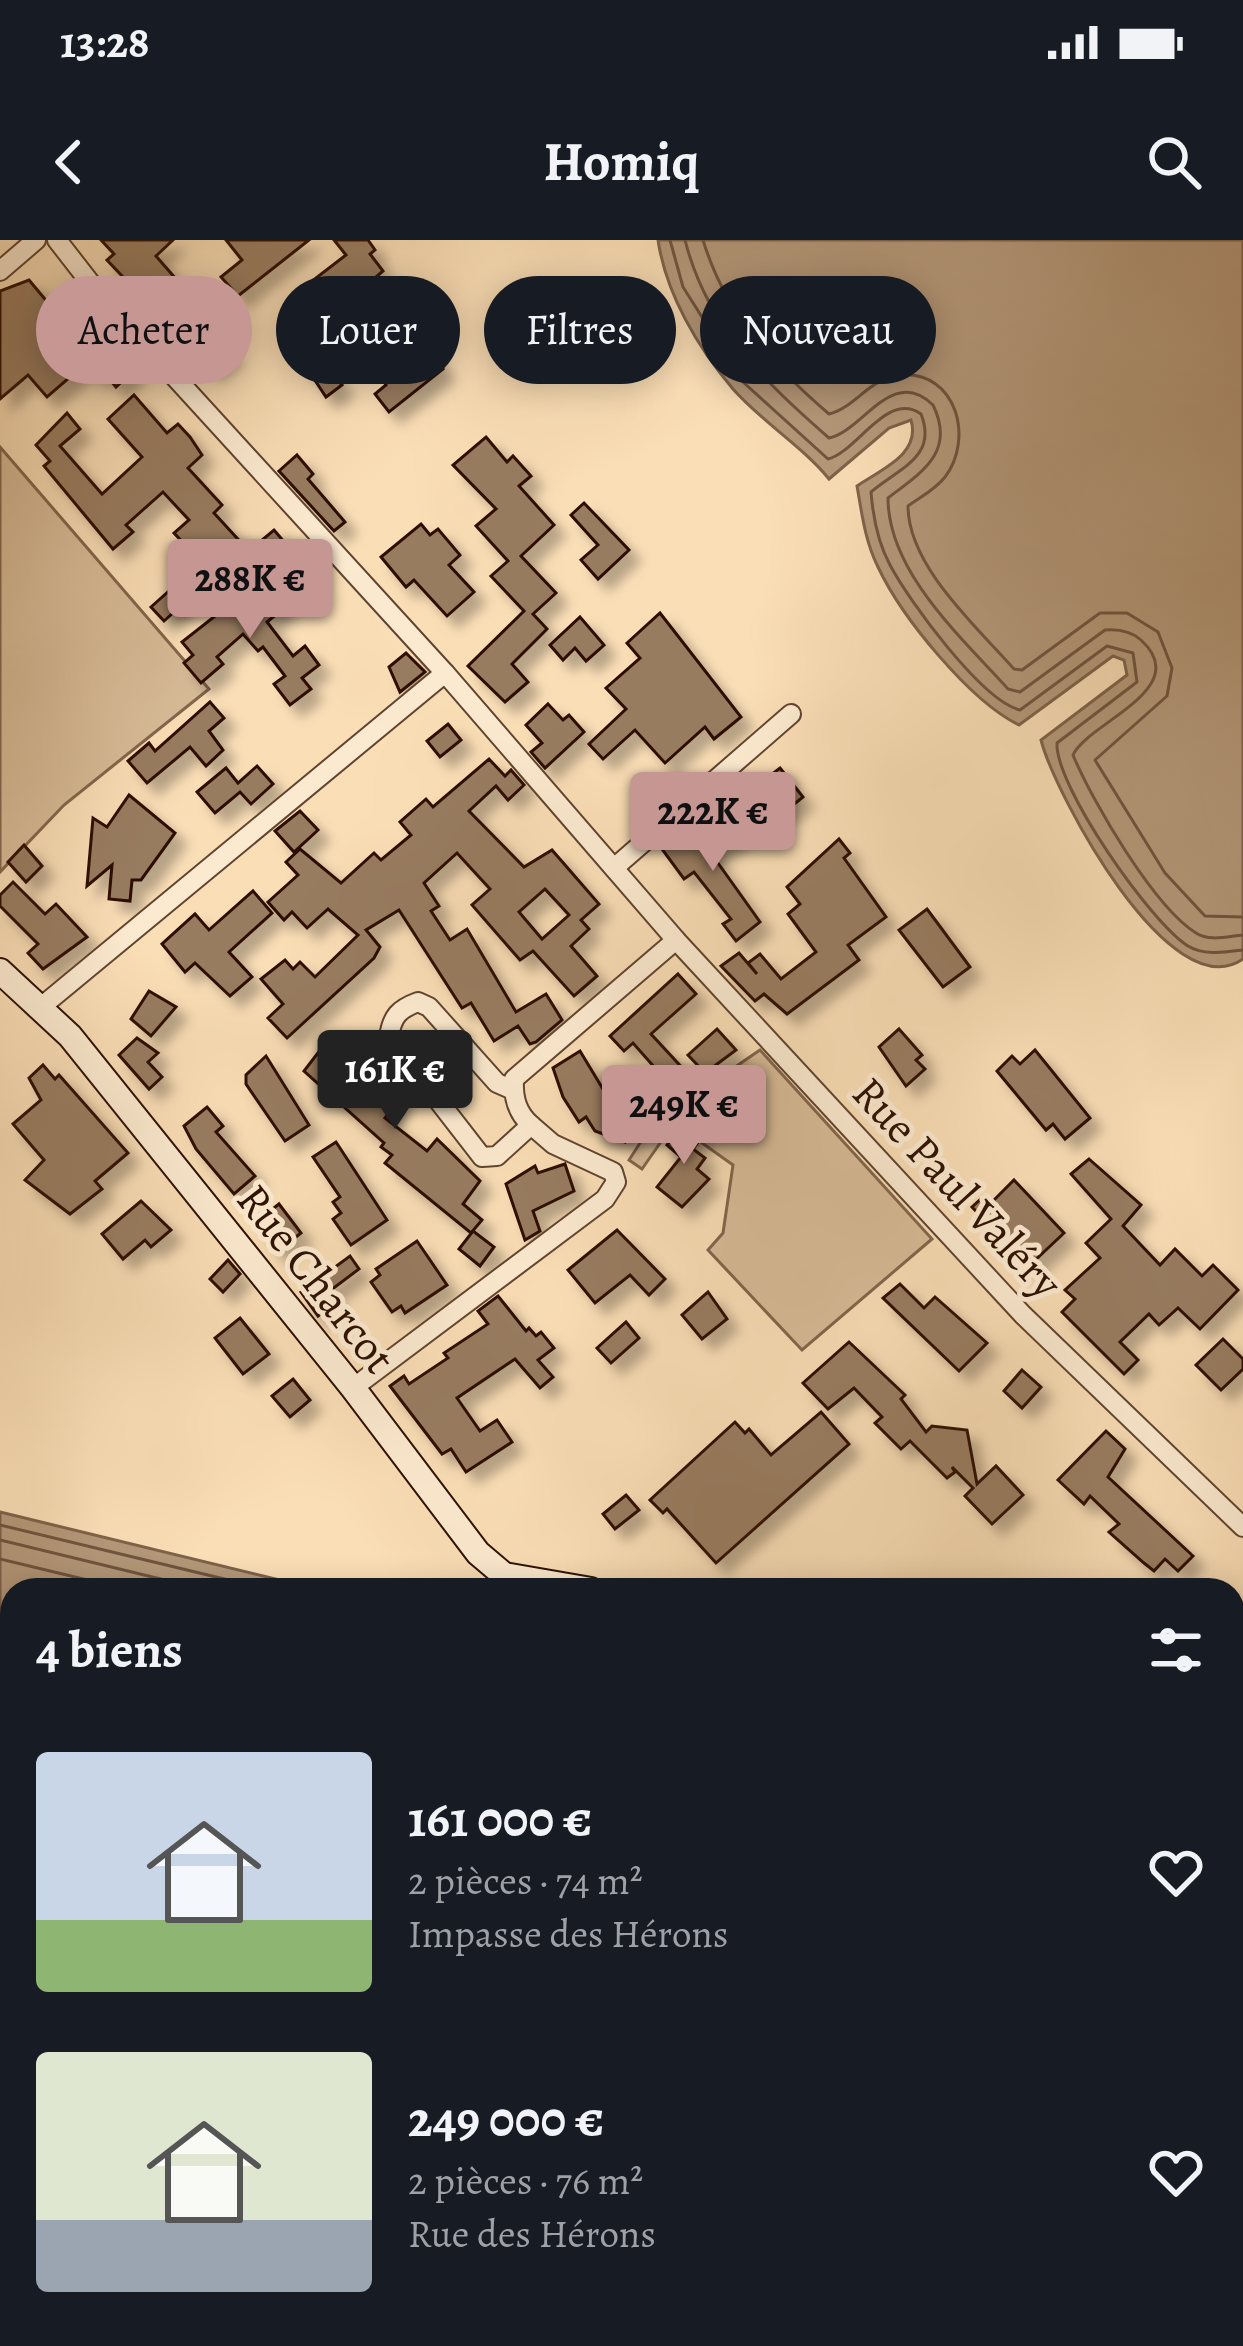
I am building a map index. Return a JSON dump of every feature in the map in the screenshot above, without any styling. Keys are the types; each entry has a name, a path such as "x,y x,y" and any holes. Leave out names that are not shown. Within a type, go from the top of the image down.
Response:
{"street":[{"path":"0,271 36,240"},
{"name":"Rue Paul Valéry","path":"57,240 99,293 445,673 676,940 1023,1315 1243,1527"},
{"path":"41,1007 445,673"},
{"path":"614,868 791,715"},
{"path":"352,1388 604,1199 616,1182 613,1172 553,1144 531,1126 513,1099 513,1090 523,1069 676,940"},
{"name":"Rue Charcot","path":"0,971 41,1007 352,1388 491,1567 521,1578"},
{"path":"513,1090 497,1083 429,1007 418,1002 391,1022 389,1037 482,1157 497,1156 531,1126"}],"shaded area":[{"path":"0,447 209,689 64,805 0,872"},
{"path":"760,1050 932,1239 802,1350 708,1250 723,1233 733,1165 702,1143 706,1130 692,1120 665,1136 642,1169 629,1160 653,1123"}],"water":[{"path":"658,240 1243,240 1243,959 1214,966 1183,954 1151,926 1092,846 1051,767 1041,740 1127,675 1124,660 1113,656 1019,725 959,678 903,610 878,567 857,486 905,451 913,432 911,420 889,428 829,479 729,384 936,384 936,276 700,276 700,343 676,300 676,276 668,276"},
{"path":"0,1512 272,1578 0,1578"}],"building":[{"path":"101,240 173,240 156,256 173,276 122,276 107,260 114,254"},
{"path":"226,240 309,240 252,285 252,276 222,276 242,260"},
{"path":"334,240 368,240 375,250 370,254 383,271 377,276 319,276 346,255"},
{"path":"29,280 36,288 36,384 62,384 47,397 28,375 0,399 0,291"},
{"path":"317,384 342,385 326,397"},
{"path":"424,384 389,412 375,394 386,385"},
{"path":"134,395 167,433 178,424 190,437 202,455 188,468 222,505 214,513 246,548 215,576 174,533 189,520 163,492 126,525 133,532 113,549 44,466 50,461 36,445 67,413 80,429 60,446 102,494 142,457 108,419"},
{"path":"486,437 507,462 513,456 531,476 519,486 554,525 521,556 556,593 533,614 547,629 512,664 528,682 505,702 468,666 524,611 491,576 508,561 476,526 496,509 453,465"},
{"path":"297,455 313,474 308,479 345,522 334,531 279,471"},
{"path":"584,503 629,550 598,579 581,560 598,545 571,515"},
{"path":"421,524 430,535 438,529 460,555 449,565 474,592 447,616 414,580 406,587 381,557"},
{"path":"274,530 286,544 261,565 249,551"},
{"path":"262,579 285,607 267,622 293,656 305,646 319,665 302,678 311,689 290,705 274,684 285,676 263,647 258,651 243,634 217,657 223,664 201,683 184,663 193,655 182,642"},
{"path":"170,590 183,604 164,621 151,607"},
{"path":"660,613 741,717 714,739 705,727 665,763 635,730 603,759 589,744 626,709 606,688 640,658 627,643"},
{"path":"580,617 604,645 586,661 575,648 563,660 550,645"},
{"path":"406,653 425,672 400,692 389,667"},
{"path":"210,702 224,718 209,731 223,750 206,766 190,747 147,783 128,761 149,743 155,751"},
{"path":"548,704 563,720 569,715 584,732 545,768 531,752 542,743 526,725"},
{"path":"448,724 461,740 440,757 427,741"},
{"path":"489,759 505,776 511,770 524,785 508,800 496,786 469,811 524,867 552,850 599,904 581,920 589,929 571,946 597,976 574,996 533,951 520,960 472,905 490,889 457,853 424,883 439,906 431,911 450,940 467,929 516,1012 546,994 562,1020 530,1044 518,1026 494,1041 471,1003 462,1008 399,910 366,930 380,947 374,958 287,1038 268,1018 283,1004 261,979 285,960 293,969 300,962 315,977 358,935 328,909 307,928 292,912 284,920 268,902 298,875 286,862 300,849 341,883 374,853 381,860 411,835 400,822 426,799 433,807","holes":["545,889 569,915 542,939 519,912"]},
{"path":"257,766 273,784 251,804 240,792 215,813 197,792 226,768 238,783"},
{"path":"780,768 803,797 782,814 758,785"},
{"path":"129,795 175,833 141,880 132,880 130,901 109,899 112,865 87,886 93,818 107,827"},
{"path":"300,811 318,830 294,852 275,831"},
{"path":"729,819 741,831 713,856 760,922 736,941 723,924 731,919 694,872 684,879 662,849 692,827 704,843"},
{"path":"839,839 850,853 844,858 886,917 848,945 859,960 787,1014 764,994 755,1001 721,966 739,953 757,974 748,963 760,954 781,979 816,952 788,914 800,904 787,887"},
{"path":"24,845 42,866 26,882 8,862"},
{"path":"13,882 45,914 56,904 87,937 43,969 28,953 38,944 0,906 0,895"},
{"path":"253,891 272,913 229,952 252,977 230,996 195,963 185,972 162,944 195,914 209,930"},
{"path":"927,909 970,967 943,987 899,930"},
{"path":"678,974 696,994 651,1034 687,1073 672,1087 633,1043 624,1051 610,1036"},
{"path":"149,991 176,1007 151,1036 131,1019"},
{"path":"717,1029 736,1050 705,1073 688,1055"},
{"path":"899,1029 922,1055 916,1060 925,1069 906,1086 879,1047"},
{"path":"331,1036 402,1096 385,1118 427,1151 437,1139 480,1181 463,1204 482,1220 471,1233 385,1163 392,1155 381,1147 384,1143 304,1071"},
{"path":"137,1038 158,1053 148,1062 162,1077 149,1089 119,1055"},
{"path":"1035,1050 1090,1118 1065,1139 1053,1124 1046,1130 997,1071 1012,1056 1020,1064"},
{"path":"580,1051 609,1099 637,1110 625,1142 595,1131 586,1117 579,1122 563,1097 553,1068"},
{"path":"266,1056 309,1125 285,1141 246,1084 246,1075"},
{"path":"43,1065 55,1079 59,1075 128,1153 95,1181 102,1189 70,1214 25,1180 44,1160 13,1124 41,1100 29,1078"},
{"path":"207,1107 223,1126 216,1132 255,1176 234,1194 196,1149 184,1126"},
{"path":"685,1122 702,1137 693,1149 705,1158 697,1169 709,1179 682,1207 657,1187 681,1157 667,1145"},
{"path":"336,1142 387,1220 351,1245 333,1219 341,1213 333,1202 340,1197 313,1157"},
{"path":"1089,1159 1141,1205 1123,1226 1160,1265 1175,1249 1202,1276 1213,1265 1238,1290 1200,1329 1178,1308 1159,1325 1149,1314 1120,1342 1138,1360 1124,1374 1062,1312 1075,1299 1065,1290 1100,1258 1086,1243 1111,1219 1071,1174"},
{"path":"565,1164 574,1191 533,1211 540,1231 525,1240 506,1184 535,1166 538,1173"},
{"path":"1014,1180 1064,1233 1029,1266 972,1207 984,1196 991,1203"},
{"path":"141,1201 171,1230 151,1247 145,1240 123,1259 102,1234"},
{"path":"279,1204 301,1233 277,1252 255,1223"},
{"path":"617,1230 665,1279 649,1295 630,1275 595,1303 568,1270"},
{"path":"473,1231 494,1247 480,1266 459,1249"},
{"path":"417,1241 447,1285 405,1313 401,1306 392,1312 371,1282 380,1275 376,1269"},
{"path":"350,1256 359,1269 327,1293 335,1303 318,1316 301,1292"},
{"path":"228,1260 240,1274 223,1292 210,1279"},
{"path":"900,1284 924,1308 935,1297 987,1343 959,1371 883,1298"},
{"path":"708,1292 727,1319 702,1339 682,1315"},
{"path":"498,1296 526,1331 529,1328 536,1336 541,1332 554,1348 538,1360 553,1377 540,1388 515,1359 457,1398 480,1431 497,1420 512,1442 466,1472 451,1449 442,1454 390,1386 404,1376 409,1384 448,1358 444,1353 488,1324 478,1311"},
{"path":"240,1318 269,1354 243,1374 215,1338"},
{"path":"626,1322 639,1338 611,1363 597,1348"},
{"path":"1223,1339 1243,1359 1243,1369 1221,1390 1196,1365"},
{"path":"849,1342 905,1395 901,1399 926,1432 932,1426 967,1430 977,1484 996,1466 1023,1495 992,1524 965,1496 973,1488 952,1467 955,1472 947,1478 910,1441 901,1449 875,1423 882,1417 854,1388 828,1409 803,1383"},
{"path":"1022,1370 1041,1387 1022,1408 1004,1391"},
{"path":"293,1379 310,1400 290,1417 272,1396"},
{"path":"821,1412 849,1444 716,1563 667,1509 663,1513 650,1500 735,1422 745,1433 749,1429 771,1455"},
{"path":"1106,1431 1125,1449 1108,1477 1193,1556 1178,1571 1165,1559 1154,1571 1109,1532 1119,1524 1090,1496 1084,1504 1058,1480"},
{"path":"626,1495 639,1510 615,1529 603,1514"}]}
